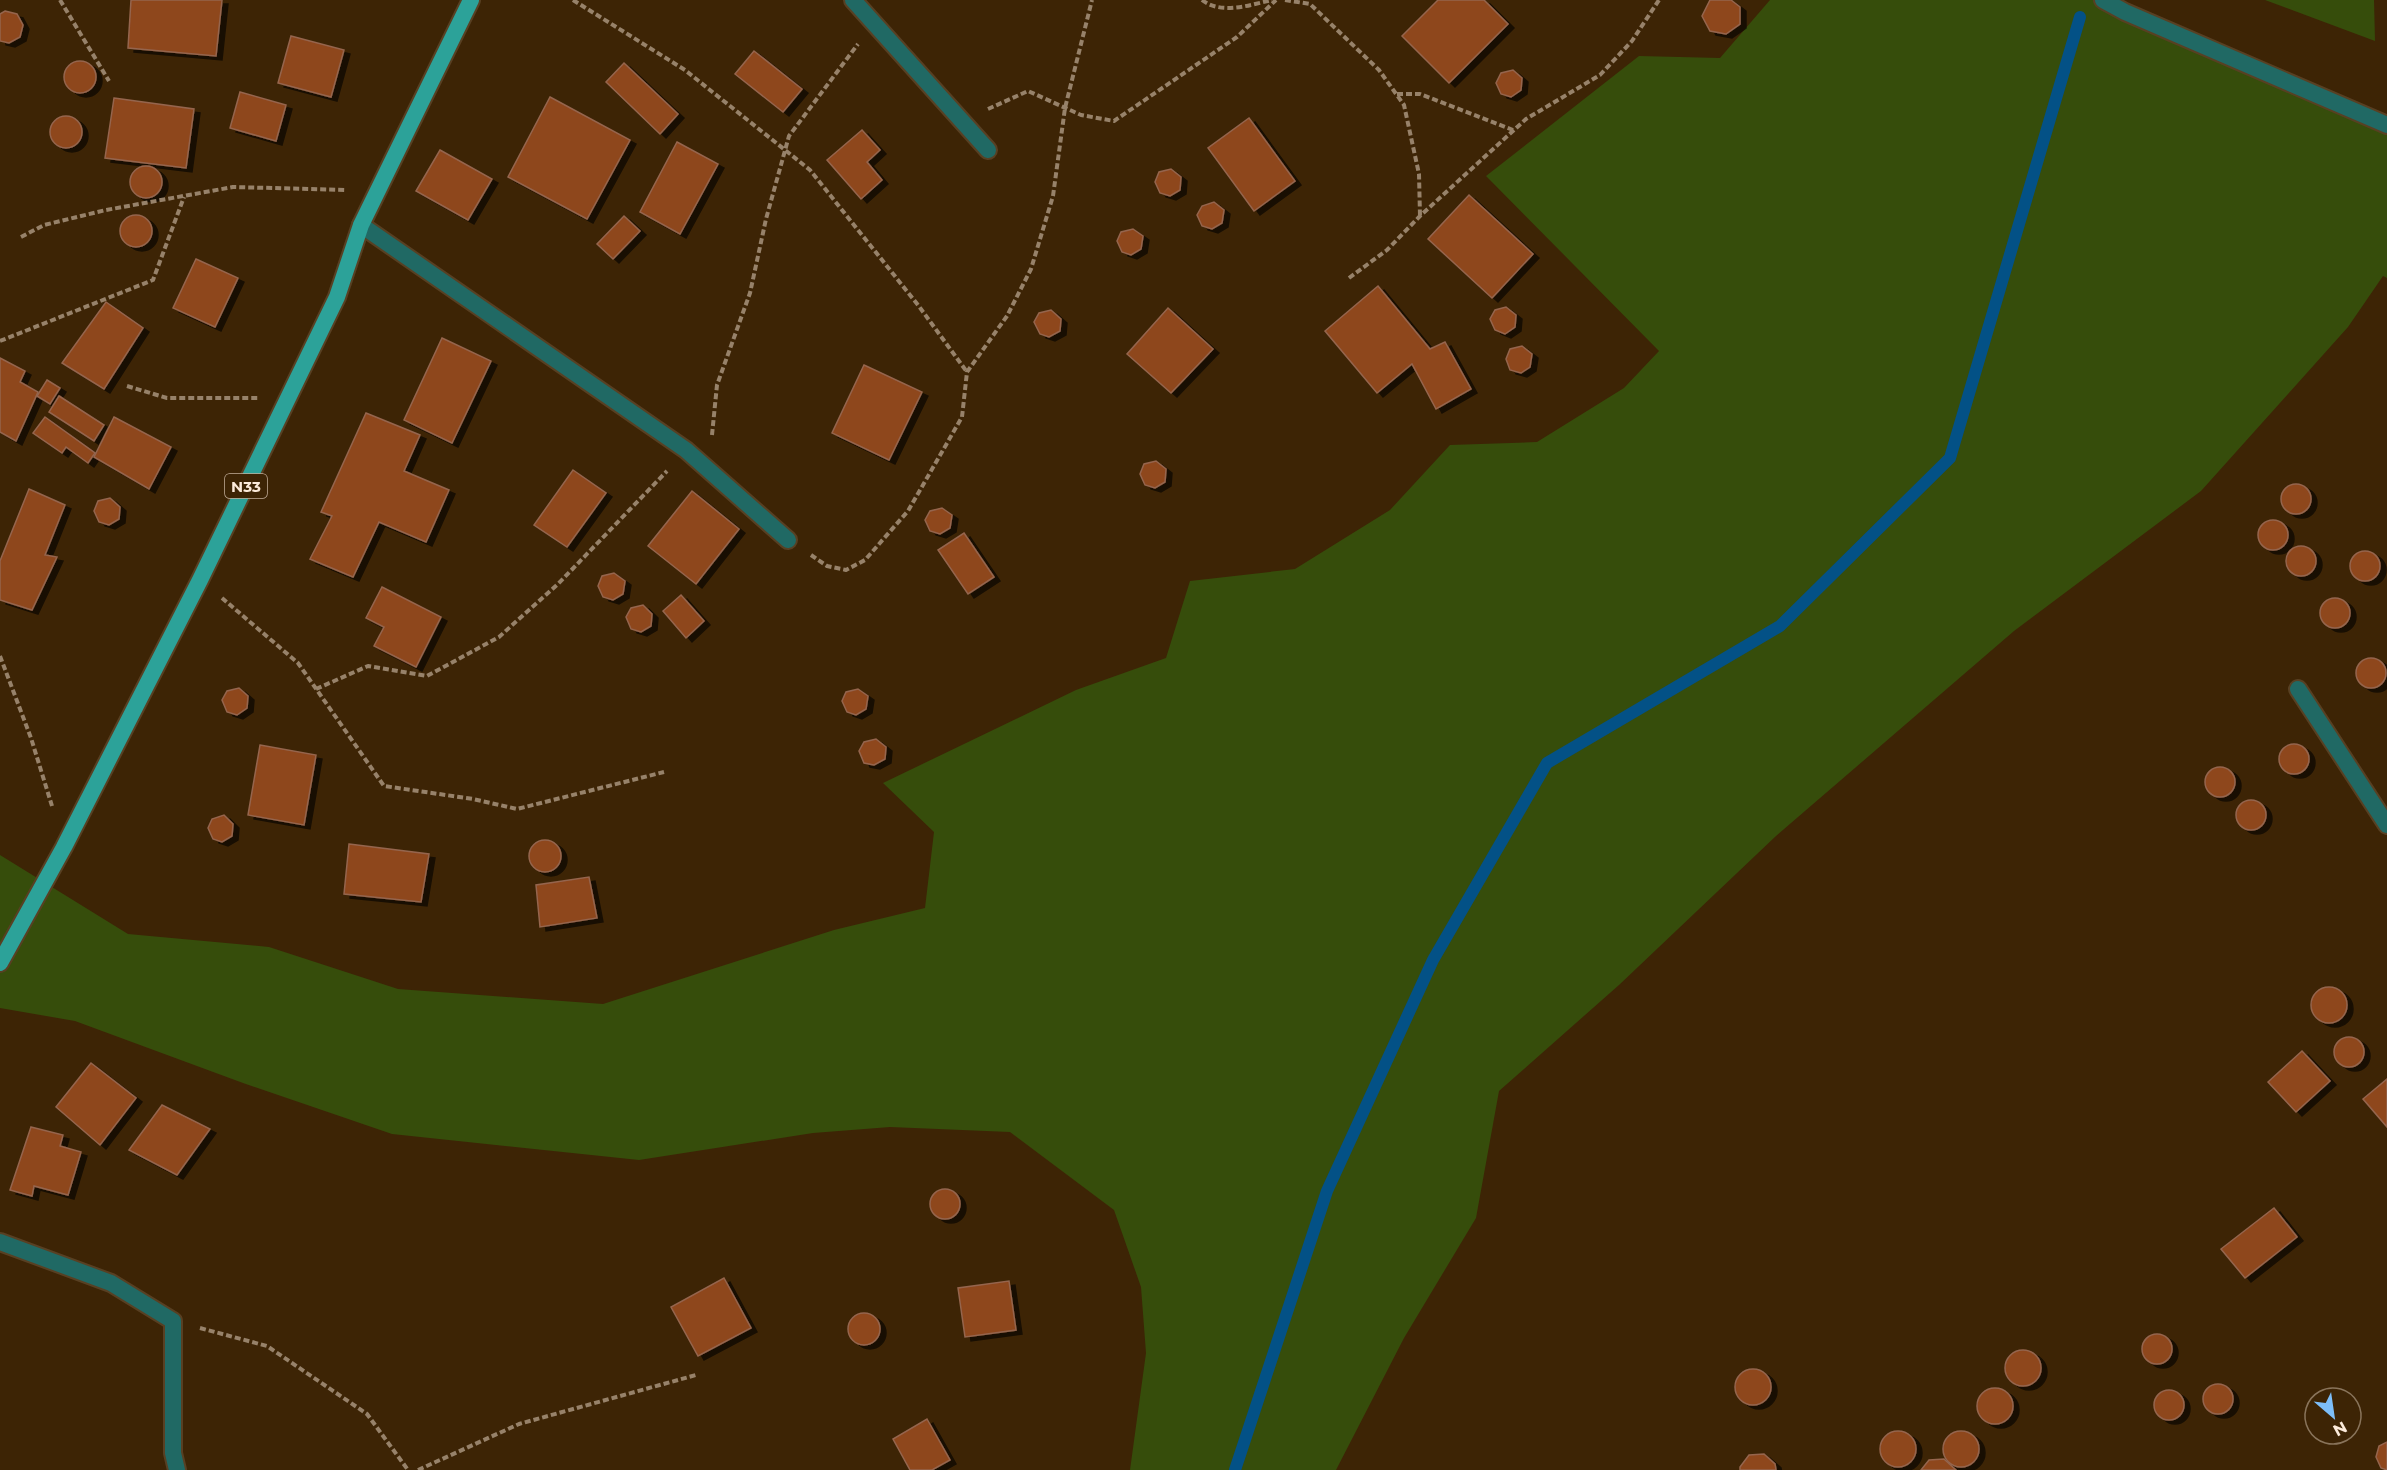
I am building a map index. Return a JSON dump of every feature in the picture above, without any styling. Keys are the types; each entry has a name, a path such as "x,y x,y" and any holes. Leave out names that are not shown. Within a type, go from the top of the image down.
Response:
{"main road":[{"name":"N33","path":"0,963 64,847 200,580 337,297 361,225 471,0"}],"street":[{"path":"853,0 988,150"},
{"path":"2103,0 2125,12 2386,127"},
{"path":"361,225 686,450 788,540"},
{"path":"2298,689 2387,825"},
{"path":"0,1242 111,1283 173,1321 173,1453 177,1470"}],"path":[{"path":"60,0 109,81"},
{"path":"573,0 685,70 786,148 810,170 918,305 967,372"},
{"path":"788,540 827,566 846,570 865,560 908,510 962,417 967,372 1007,316 1031,269 1053,196 1065,108 1092,0"},
{"path":"1202,0 1210,6 1240,7 1274,0"},
{"path":"963,121 1028,91 1081,115 1114,121 1237,37 1274,0"},
{"path":"1285,0 1310,4 1379,70 1404,105 1419,174 1420,216"},
{"path":"1349,278 1387,250 1420,216 1526,119 1600,75 1632,41 1659,0"},
{"path":"316,689 368,666 427,676 499,637 558,584 686,450 712,435 717,385 750,292 766,219 789,136 875,22"},
{"path":"1396,94 1420,94 1513,130"},
{"path":"21,237 44,225 106,210 233,187 378,191"},
{"path":"0,340 153,280 184,196"},
{"path":"127,386 166,398 289,398"},
{"path":"200,580 298,663 384,786 473,799 517,810 664,772"},
{"path":"0,656 31,738 64,847"},
{"path":"173,1321 267,1346 367,1414 408,1470"},
{"path":"418,1470 519,1424 696,1375"}],"green space":[{"path":"1770,0 2100,0 2387,133 2387,278 2383,276 2348,327 2201,491 2014,631 1776,836 1619,985 1499,1091 1476,1218 1404,1338 1336,1470 1130,1470 1146,1353 1141,1287 1114,1210 1010,1132 890,1127 813,1133 639,1160 392,1134 243,1083 75,1021 0,1008 0,855 128,934 269,947 398,989 603,1004 834,930 925,908 934,832 883,783 1076,690 1166,658 1190,581 1295,569 1390,510 1450,445 1537,442 1624,388 1659,351 1486,176 1639,56 1720,58"},
{"path":"2265,0 2374,0 2375,41"}],"building":[{"path":"131,0 222,0 216,56 128,48"},
{"path":"1438,0 1484,0 1508,24 1449,83 1402,36"},
{"path":"1710,0 1731,0 1740,7 1740,24 1726,34 1710,31 1702,16"},
{"path":"5,11 17,14 23,25 20,37 9,43 0,41 0,14"},
{"path":"291,36 344,50 331,97 278,83"},
{"path":"754,51 802,89 783,112 735,74"},
{"path":"80,61 91,66 96,77 91,88 80,93 69,88 64,77 69,66"},
{"path":"624,63 678,114 660,134 606,82"},
{"path":"1513,70 1522,78 1521,90 1511,97 1501,94 1496,83 1501,73"},
{"path":"240,92 286,105 276,141 230,128"},
{"path":"550,97 630,140 587,219 508,177"},
{"path":"114,98 194,109 186,168 105,158"},
{"path":"66,116 77,121 82,132 77,143 66,148 55,143 50,132 55,121"},
{"path":"1249,118 1295,181 1254,211 1208,148"},
{"path":"862,130 880,150 867,162 882,180 861,199 827,160"},
{"path":"677,142 718,164 680,234 640,212"},
{"path":"440,150 492,179 468,220 416,191"},
{"path":"146,166 157,171 162,182 157,193 146,198 135,193 130,182 135,171"},
{"path":"1171,169 1181,177 1180,190 1170,196 1160,193 1155,182 1159,172"},
{"path":"1469,195 1533,254 1492,298 1428,239"},
{"path":"1214,202 1224,210 1222,223 1212,229 1202,226 1197,215 1202,206"},
{"path":"136,215 147,220 152,231 147,242 136,247 125,242 120,231 125,220"},
{"path":"624,216 640,231 613,259 597,244"},
{"path":"1133,229 1143,236 1141,249 1131,255 1122,252 1117,241 1121,232"},
{"path":"196,259 238,278 215,327 173,308"},
{"path":"1378,286 1430,349 1445,342 1471,389 1436,409 1412,364 1377,393 1325,331"},
{"path":"106,302 143,328 104,389 62,363"},
{"path":"1506,307 1516,315 1515,327 1505,334 1495,330 1490,319 1495,310"},
{"path":"1168,308 1213,349 1171,393 1127,354"},
{"path":"1051,310 1061,319 1060,331 1049,337 1040,334 1034,322 1039,313"},
{"path":"442,338 491,361 452,443 404,420"},
{"path":"1522,346 1532,354 1530,367 1521,373 1510,370 1506,359 1510,349"},
{"path":"0,358 25,371 20,382 38,392 16,441 0,432"},
{"path":"864,365 922,392 889,460 832,433"},
{"path":"47,380 60,388 50,404 37,396"},
{"path":"59,396 104,425 94,441 49,412"},
{"path":"366,413 420,435 404,471 449,490 426,542 379,522 353,577 310,559 332,516 321,512"},
{"path":"45,417 95,453 88,463 66,447 62,453 33,433"},
{"path":"114,417 171,447 149,489 94,457"},
{"path":"1156,461 1166,469 1165,482 1155,488 1145,485 1140,474 1144,464"},
{"path":"573,470 606,493 567,547 534,525"},
{"path":"2296,484 2307,488 2311,499 2307,510 2296,514 2285,510 2281,499 2285,488"},
{"path":"29,489 65,505 45,555 57,557 32,610 0,600 0,561"},
{"path":"692,491 739,529 696,584 648,546"},
{"path":"110,498 120,507 119,519 109,525 99,522 94,511 98,501"},
{"path":"942,508 952,515 950,528 940,534 930,531 925,520 930,511"},
{"path":"2273,520 2284,524 2288,535 2284,546 2273,550 2262,546 2258,535 2262,524"},
{"path":"964,533 994,577 968,594 938,550"},
{"path":"2301,546 2312,550 2316,561 2312,572 2301,576 2290,572 2286,561 2290,550"},
{"path":"2365,551 2376,555 2380,566 2376,577 2365,581 2354,577 2350,566 2354,555"},
{"path":"614,573 625,581 623,594 613,600 603,597 598,586 602,576"},
{"path":"382,587 441,617 416,667 374,646 384,627 366,618"},
{"path":"681,595 704,621 686,638 663,611"},
{"path":"2335,598 2346,602 2350,613 2346,624 2335,628 2324,624 2320,613 2324,602"},
{"path":"643,605 652,614 651,626 641,632 631,629 626,617 631,608"},
{"path":"2371,658 2382,662 2386,673 2382,684 2371,688 2360,684 2356,673 2360,662"},
{"path":"239,688 248,696 247,708 237,715 227,712 222,700 227,691"},
{"path":"858,689 868,696 866,709 856,715 847,712 842,701 846,692"},
{"path":"876,739 886,747 885,759 874,765 864,763 859,751 864,742"},
{"path":"2294,744 2305,748 2309,759 2305,770 2294,774 2283,770 2279,759 2283,748"},
{"path":"260,745 316,755 304,825 248,815"},
{"path":"2220,767 2231,771 2235,782 2231,793 2220,797 2209,793 2205,782 2209,771"},
{"path":"2251,800 2262,804 2266,815 2262,826 2251,830 2240,826 2236,815 2240,804"},
{"path":"224,815 233,824 232,836 222,842 213,839 208,828 212,819"},
{"path":"545,840 556,845 561,856 556,867 545,872 534,867 529,856 534,845"},
{"path":"349,844 429,854 421,902 344,894"},
{"path":"589,877 597,918 540,927 536,885"},
{"path":"2329,987 2342,992 2347,1005 2342,1018 2329,1023 2316,1018 2311,1005 2316,992"},
{"path":"2349,1037 2360,1041 2364,1052 2360,1063 2349,1067 2338,1063 2334,1052 2338,1041"},
{"path":"2302,1051 2330,1081 2296,1112 2268,1082"},
{"path":"91,1063 136,1098 100,1145 56,1107"},
{"path":"2387,1079 2387,1127 2363,1099"},
{"path":"162,1105 210,1129 177,1175 129,1150"},
{"path":"31,1127 63,1135 60,1146 81,1152 68,1195 34,1186 32,1196 10,1190"},
{"path":"945,1189 956,1193 960,1204 956,1215 945,1219 934,1215 930,1204 934,1193"},
{"path":"2274,1208 2297,1237 2245,1278 2221,1249"},
{"path":"724,1278 751,1328 698,1356 671,1307"},
{"path":"1009,1281 1016,1330 965,1337 958,1288"},
{"path":"864,1313 875,1318 880,1329 875,1340 864,1345 853,1340 848,1329 853,1318"},
{"path":"2157,1334 2168,1338 2172,1349 2168,1360 2157,1364 2146,1360 2142,1349 2146,1338"},
{"path":"2023,1350 2036,1355 2041,1368 2036,1381 2023,1386 2010,1381 2005,1368 2010,1355"},
{"path":"1753,1369 1766,1374 1771,1387 1766,1400 1753,1405 1740,1400 1735,1387 1740,1374"},
{"path":"2218,1384 2229,1388 2233,1399 2229,1410 2218,1414 2207,1410 2203,1399 2207,1388"},
{"path":"1995,1388 2008,1393 2013,1406 2008,1419 1995,1424 1982,1419 1977,1406 1982,1393"},
{"path":"2169,1390 2180,1394 2184,1405 2180,1416 2169,1420 2158,1416 2154,1405 2158,1394"},
{"path":"927,1419 950,1460 932,1470 910,1470 893,1439"},
{"path":"1898,1431 1911,1436 1916,1449 1911,1462 1898,1467 1885,1462 1880,1449 1885,1436"},
{"path":"1961,1431 1974,1436 1979,1449 1974,1462 1961,1467 1948,1462 1943,1449 1948,1436"},
{"path":"2387,1442 2387,1470 2381,1468 2376,1457 2379,1446"},
{"path":"1764,1454 1775,1464 1776,1470 1740,1470 1749,1455"},
{"path":"1944,1459 1956,1470 1921,1470 1929,1460"}],"waterway":[{"path":"1235,1470 1327,1191 1433,960 1547,763 1780,626 1950,458 2080,17"}]}
